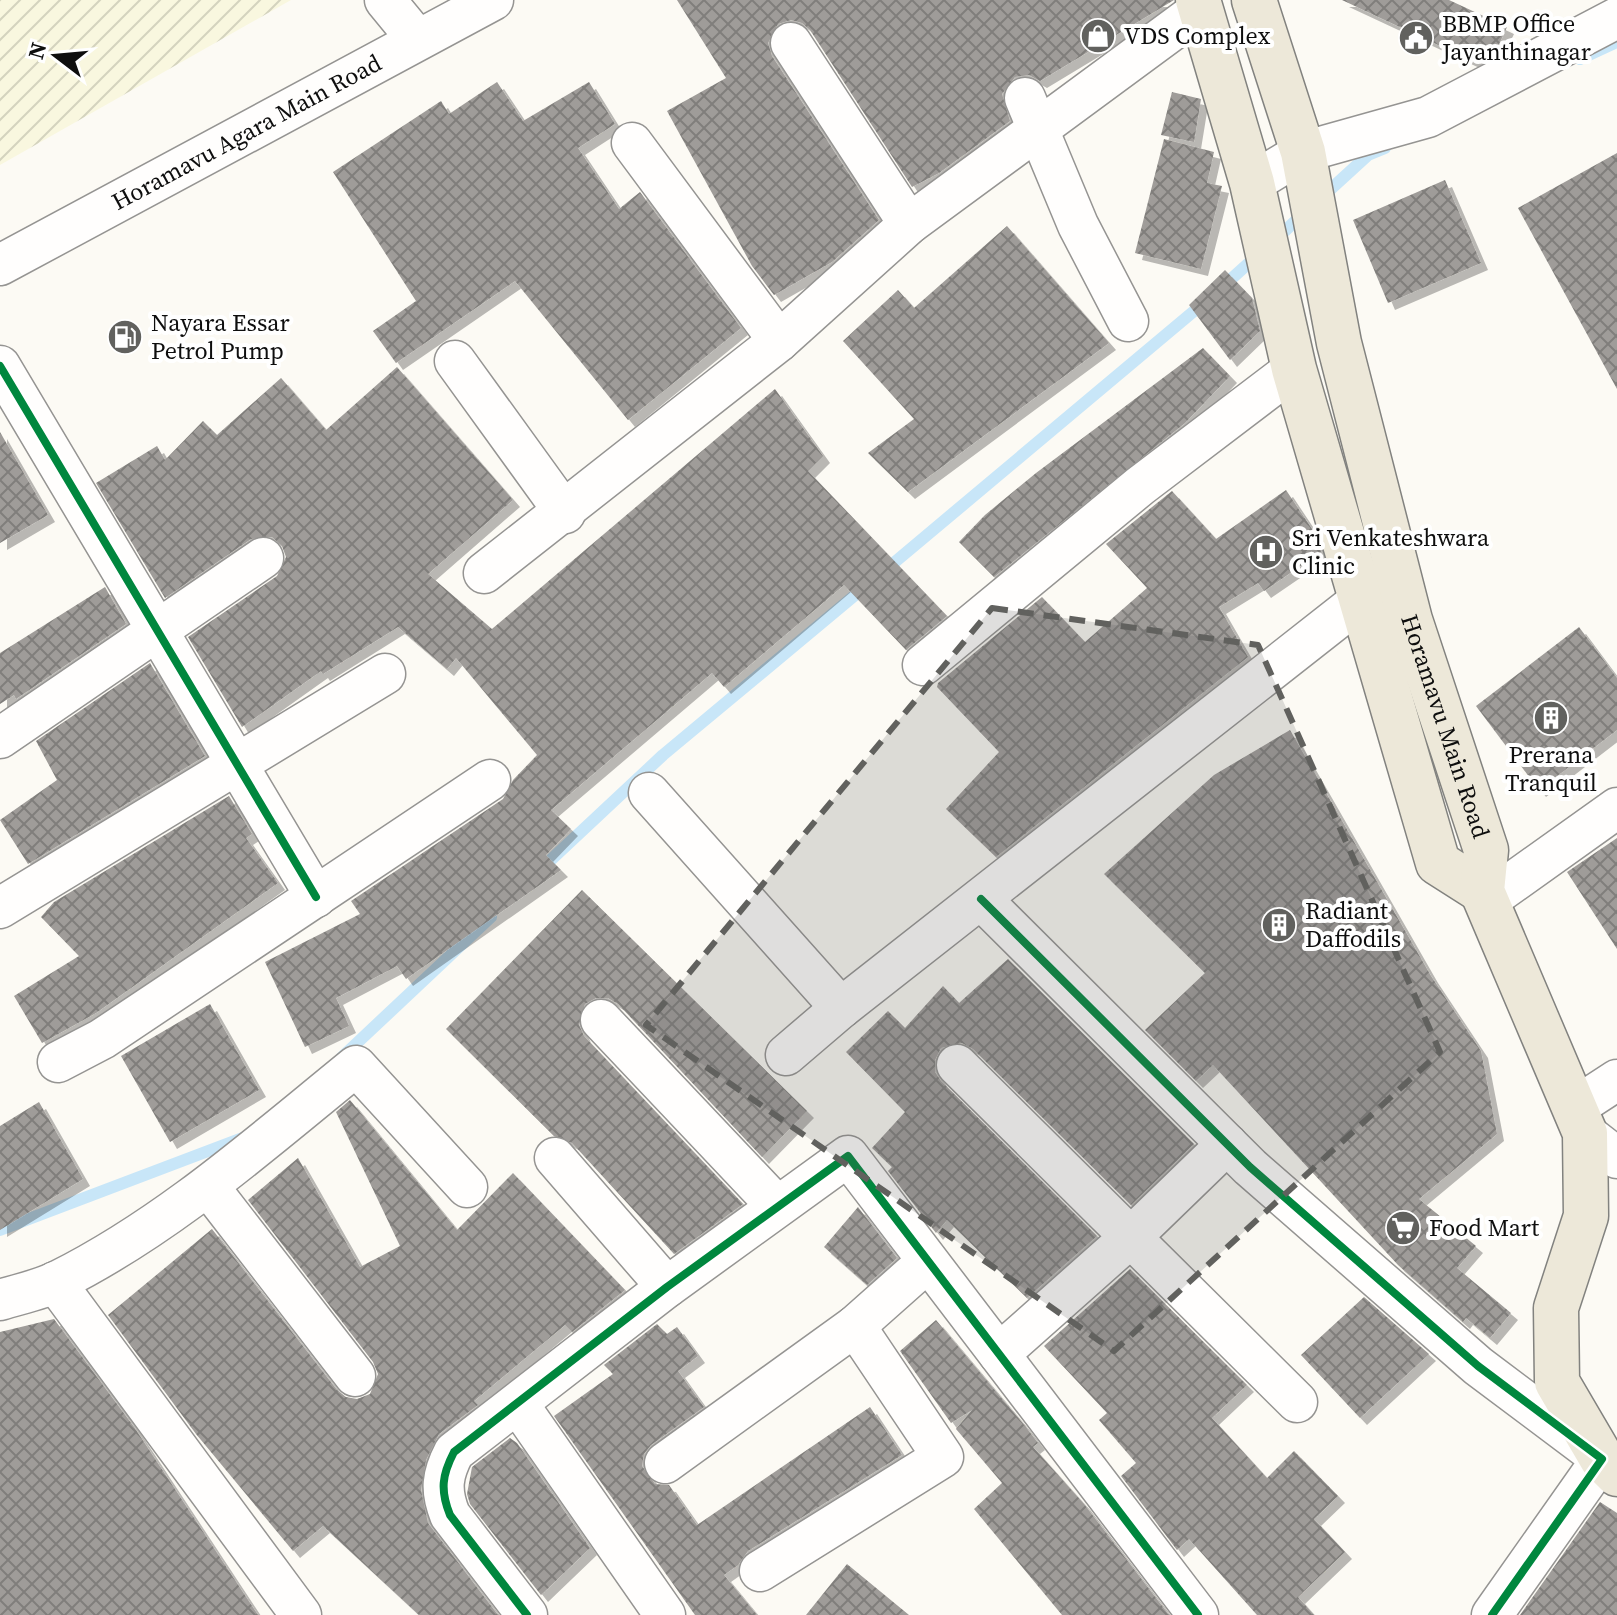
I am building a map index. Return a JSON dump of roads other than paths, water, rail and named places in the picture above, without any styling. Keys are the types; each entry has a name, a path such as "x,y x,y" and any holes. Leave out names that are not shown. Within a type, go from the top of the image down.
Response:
{"main road":[{"name":"Horamavu Main Road","path":"1254,0 1303,152 1339,343 1410,620 1486,850 1485,895 1592,1133 1586,1216 1556,1308 1557,1382 1609,1466"},
{"path":"1200,4 1252,183 1294,369 1438,863 1485,895"}],"street":[{"path":"385,0 417,39"},
{"name":"Horamavu Agara Main Road","path":"0,265 493,0"},
{"path":"484,573 565,513 779,341 1030,114 1200,4"},
{"path":"1252,183 1303,152 1428,117 1617,18"},
{"path":"791,43 909,224"},
{"path":"1030,114 1078,225 1128,321"},
{"path":"632,143 779,341"},
{"path":"455,361 565,513"},
{"path":"0,366 316,897"},
{"path":"923,665 1140,486 1294,369"},
{"path":"0,738 263,558"},
{"path":"786,1055 841,1008 1363,598"},
{"path":"0,908 385,674"},
{"path":"58,1062 102,1039 490,780"},
{"path":"649,793 841,1008"},
{"path":"1485,895 1617,808"},
{"path":"981,899 1227,1144 1478,1366 1609,1466 1492,1615"},
{"path":"601,1020 777,1206"},
{"path":"957,1065 1297,1402"},
{"path":"0,1300 55,1282 138,1236 208,1186 356,1066 467,1187"},
{"path":"1592,1133 1617,1080"},
{"path":"999,1354 1132,1236 1227,1144"},
{"path":"527,1615 460,1531 442,1496 443,1474 454,1452 667,1287 848,1156 1198,1615"},
{"path":"555,1158 667,1287"},
{"path":"208,1186 355,1376"},
{"path":"665,1463 855,1326 927,1262"},
{"path":"55,1282 301,1615"},
{"path":"760,1571 943,1457 855,1326"},
{"path":"518,1404 665,1615"}],"waterway":[{"path":"1580,59 1617,42"},
{"path":"1321,198 1368,155 1385,148"},
{"path":"1274,241 1304,213"},
{"path":"1220,289 1260,253"},
{"path":"883,572 1206,301"},
{"path":"539,871 663,755 866,586"},
{"path":"341,1058 491,917"},
{"path":"0,1230 245,1137"}],"place":[{"name":"VDS Complex","path":"1098,36"},
{"name":"BBMP Office Jayanthinagar","path":"1416,38"},
{"name":"Nayara Essar Petrol Pump","path":"125,337"},
{"name":"Sri Venkateshwara Clinic","path":"1266,552"},
{"name":"Prerana Tranquil","path":"1551,718"},
{"name":"Radiant Daffodils","path":"1279,925"},
{"name":"Food Mart","path":"1403,1228"}]}
